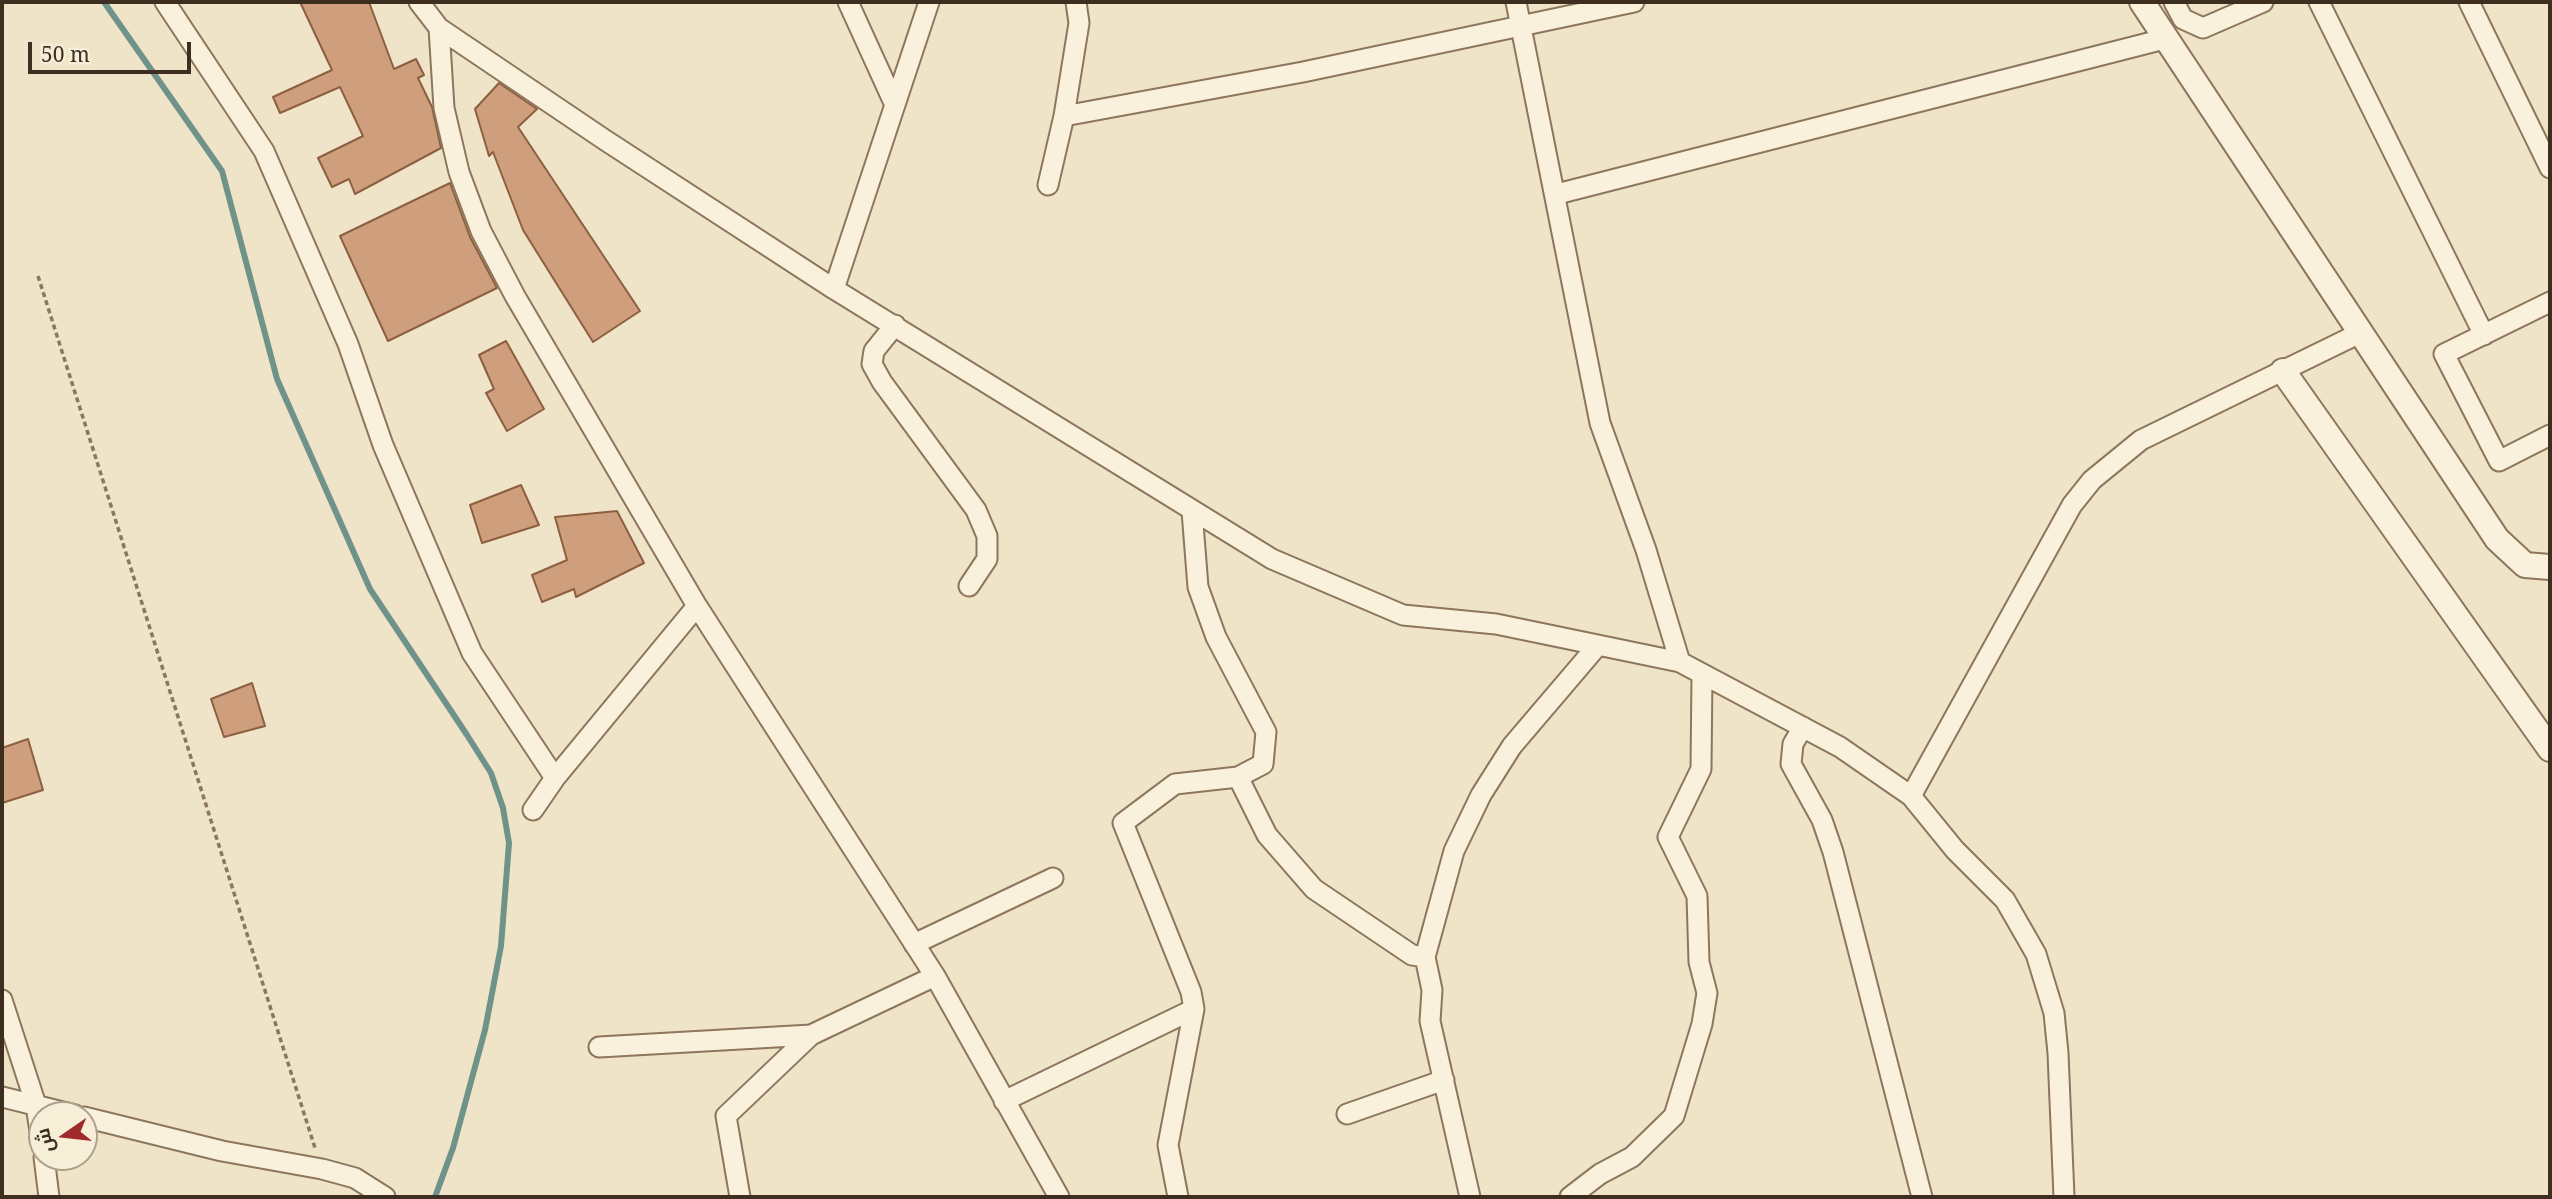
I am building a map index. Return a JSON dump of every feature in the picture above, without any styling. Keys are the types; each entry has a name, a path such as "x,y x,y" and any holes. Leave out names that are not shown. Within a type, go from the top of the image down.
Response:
{"street":[{"path":"165,2 264,150 348,344 383,445 472,653 555,778"},
{"path":"419,2 439,28 834,289 1272,559 1403,615 1496,624 1680,662 1840,747 1912,796 1955,850 2004,900 2036,954 2054,1013 2059,1053 2064,1197"},
{"path":"848,2 895,105"},
{"path":"834,289 929,2"},
{"path":"1048,186 1064,116 1079,23 1076,2"},
{"path":"1516,2 1557,194 1600,423 1646,550 1680,662"},
{"path":"1064,116 1521,28 1634,2"},
{"path":"2142,2 2497,539 2525,565 2550,566"},
{"path":"2174,2 2183,19 2203,28 2263,2"},
{"path":"2319,2 2484,335"},
{"path":"2469,2 2550,168"},
{"path":"439,28 444,107 459,172 481,231 515,296 697,606 935,976 1059,1197"},
{"path":"1557,194 2168,38"},
{"path":"2550,302 2444,354 2499,461 2550,435"},
{"path":"895,325 874,351 872,364 882,382 976,510 987,536 986,559 969,586"},
{"path":"1912,796 2072,505 2092,480 2141,440 2362,332"},
{"path":"2283,370 2550,749"},
{"path":"1178,1197 1168,1145 1194,1009 1191,992 1123,823 1175,784 1238,777 1263,764 1266,732 1216,637 1198,587 1192,511"},
{"path":"533,810 555,778 697,606"},
{"path":"1470,1197 1430,1021 1432,990 1425,957 1454,851 1481,795 1512,746 1598,645"},
{"path":"1570,1197 1600,1174 1632,1157 1674,1116 1702,1024 1707,993 1699,962 1697,895 1668,837 1701,769 1702,674"},
{"path":"1802,727 1793,744 1791,764 1822,820 1833,852 1922,1197"},
{"path":"1238,777 1267,835 1314,889 1412,955 1425,957"},
{"path":"915,944 1053,878"},
{"path":"740,1197 726,1116 811,1035 935,976"},
{"path":"2,1000 35,1101"},
{"path":"1004,1101 1194,1009"},
{"path":"599,1047 811,1035"},
{"path":"1347,1114 1444,1080"},
{"path":"2,1097 28,1103"},
{"path":"98,1120 222,1151 322,1169 355,1178 385,1197"},
{"path":"46,1171 50,1197"}],"path":[{"path":"38,276 322,1169"}],"building":[{"path":"300,2 369,2 394,69 416,59 424,75 418,78 432,107 441,148 355,194 349,179 332,187 318,158 363,136 340,87 280,113 273,97 332,70"},
{"path":"499,83 537,109 518,127 640,311 593,342 523,230 493,152 489,156 475,109"},
{"path":"450,183 470,237 497,288 388,341 340,236"},
{"path":"506,341 544,409 507,431 486,393 494,389 479,355"},
{"path":"521,485 539,525 482,543 470,505"},
{"path":"617,511 644,563 576,597 574,589 542,602 532,575 567,560 555,517"},
{"path":"252,683 265,726 224,737 211,699"},
{"path":"28,739 43,790 2,803 2,748"}],"waterway":[{"path":"104,2 222,171 277,379 370,589 491,773 503,808 509,843 501,946 485,1030 453,1148 435,1197"}]}
